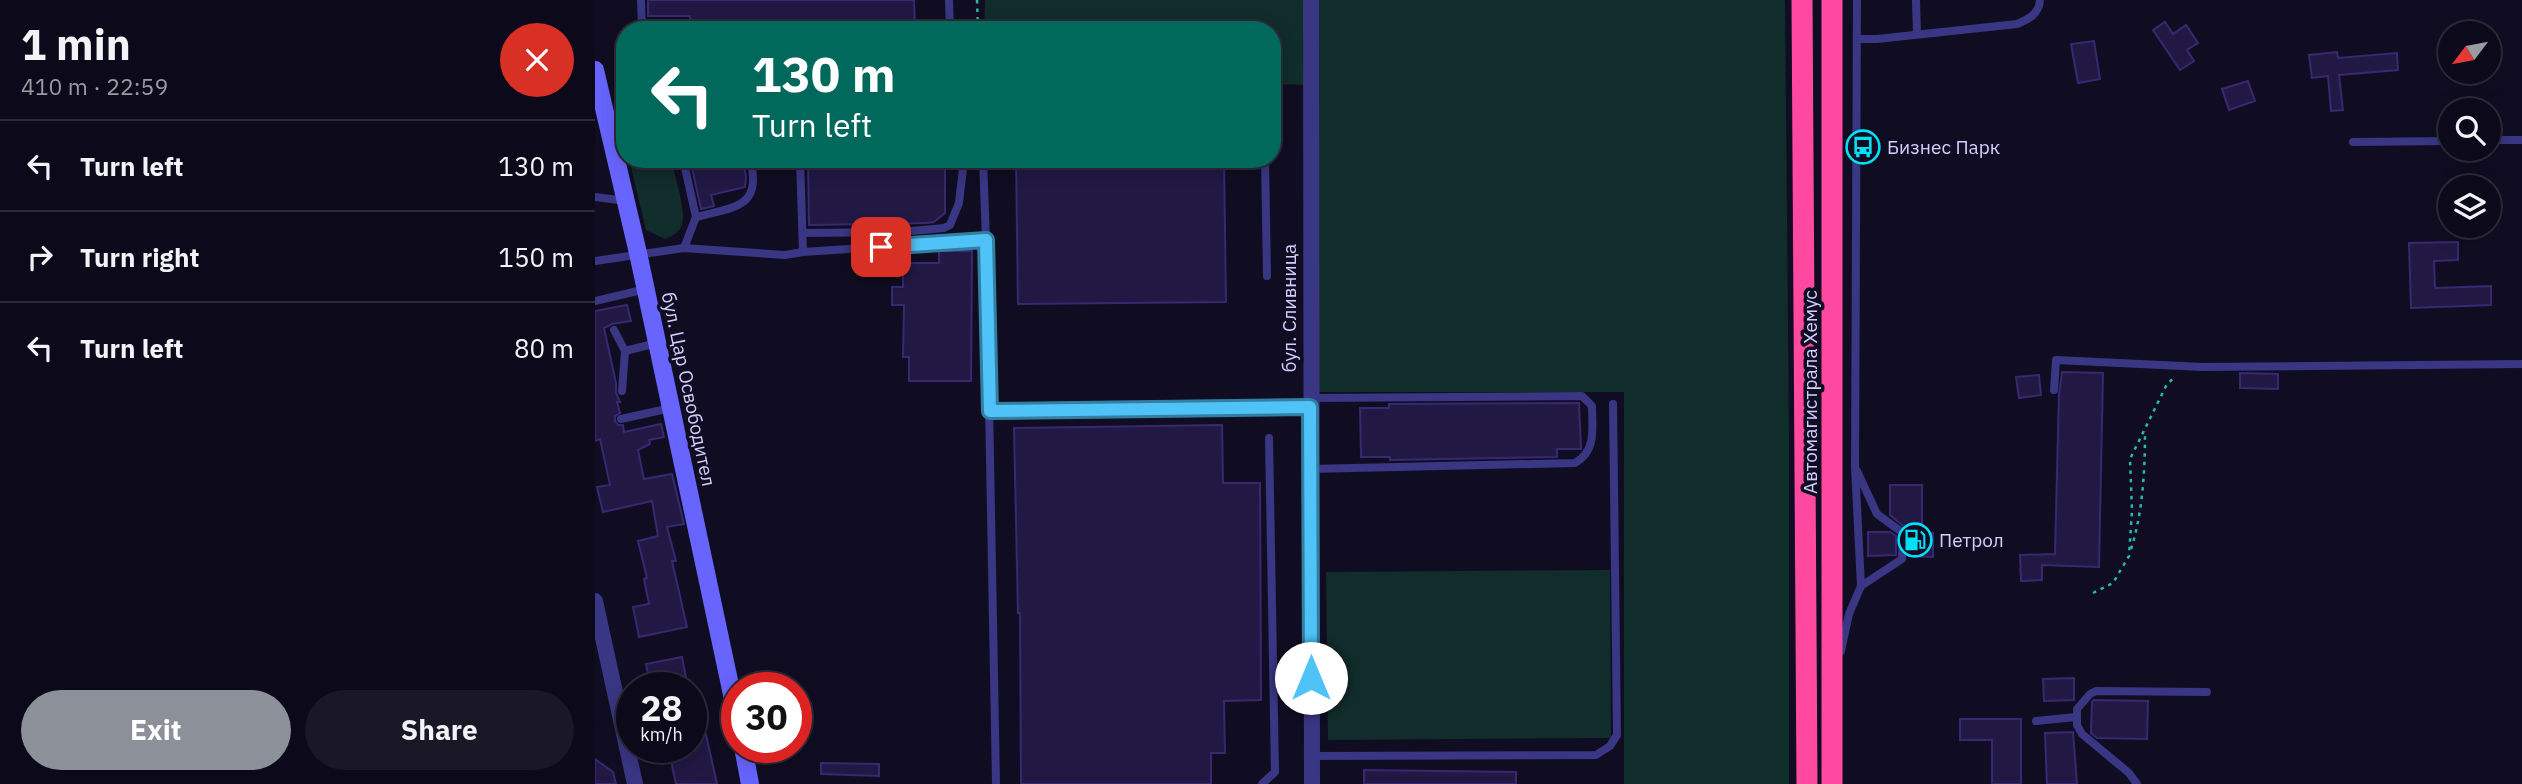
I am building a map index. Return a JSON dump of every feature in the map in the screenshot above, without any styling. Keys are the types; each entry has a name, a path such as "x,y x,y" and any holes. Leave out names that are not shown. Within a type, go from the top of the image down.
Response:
{"highway":[{"name":"Автомагистрала Хемус","path":"1802,0 1807,784"},
{"name":"Автомагистрала Хемус","path":"1832,0 1832,784"}],"main road":[{"name":"бул. Цар Освободител","path":"596,81 616,126"},
{"name":"бул. Цар Освободител","path":"622,168 626,201 727,672"},
{"path":"746,763 750,784"}],"street":[{"name":"бул. Сливница","path":"1311,0 1312,784"},
{"path":"595,601 635,784"}],"lane":[{"path":"641,0 642,21"},
{"path":"950,0 950,21"},
{"path":"1833,688 1849,614 1861,586 1855,467 1857,0"},
{"path":"1916,0 1917,34"},
{"path":"1857,39 2017,24 2036,13 2041,0"},
{"path":"2501,140 2522,140"},
{"path":"2353,142 2438,141"},
{"path":"684,248 696,218 685,168"},
{"path":"696,218 741,205 749,198 754,181 752,168"},
{"path":"800,168 803,252"},
{"path":"803,233 901,233 950,225 959,203 963,168"},
{"path":"983,168 996,784"},
{"path":"1265,168 1267,276"},
{"path":"595,197 626,201"},
{"path":"595,261 684,248 785,255 986,240"},
{"path":"595,301 646,289"},
{"path":"614,330 625,351 622,391"},
{"path":"625,351 657,343"},
{"path":"2054,390 2056,360 2203,367 2522,364"},
{"path":"990,411 1582,396 1592,406 1591,447 1583,458 1575,463 1310,470"},
{"path":"1311,756 1596,755 1610,746 1617,735 1613,404"},
{"path":"621,419 671,408"},
{"path":"1262,784 1275,772 1269,438"},
{"path":"1855,467 1877,514 1903,533 1902,559 1861,586"},
{"path":"2137,784 2129,773 2088,741 2077,725 2077,709 2090,694 2097,691 2207,692"},
{"path":"2036,721 2076,717"}],"path":[{"path":"977,0 978,21"},
{"path":"2129,556 2132,510 2130,459 2167,384 2180,373 2203,367"},
{"path":"2093,593 2113,583 2129,556 2137,532 2145,458 2145,428"}],"green space":[{"path":"985,0 1785,0 1789,784 1624,784 1624,392 1315,392 1309,85 1281,84 1281,21 984,21"},
{"path":"631,168 673,168 682,202 681,228 665,239 646,230"},
{"path":"1610,570 1611,738 1328,740 1326,572"}],"building":[{"path":"648,0 914,0 915,21 690,21 690,16 648,16"},
{"path":"2165,22 2173,34 2186,25 2198,43 2187,50 2194,61 2180,70 2153,30"},
{"path":"2094,41 2100,79 2078,83 2071,44"},
{"path":"2337,52 2338,58 2397,53 2398,70 2339,75 2343,110 2331,111 2328,76 2312,78 2309,55"},
{"path":"2248,81 2255,101 2229,110 2222,89"},
{"path":"692,168 744,168 745,187 711,195 714,206 701,209"},
{"path":"808,168 945,168 945,213 934,222 809,225"},
{"path":"1016,168 1224,168 1226,302 1018,304"},
{"path":"2458,242 2458,260 2434,261 2435,288 2491,286 2491,305 2411,308 2409,243"},
{"path":"939,251 972,251 971,381 909,381 909,357 903,357 904,305 892,305 892,287 903,287 903,263 939,263"},
{"path":"627,305 631,321 604,328 620,402 617,402 620,413 615,416 615,421 618,425 623,425 624,432 661,424 664,437 649,440 650,444 638,450 644,479 672,474 684,524 667,527 676,561 672,561 687,627 639,637 633,607 649,604 644,579 647,578 638,541 658,536 652,501 603,512 597,487 610,485 600,439 595,441 595,311"},
{"path":"2062,372 2103,373 2099,567 2042,565 2042,580 2021,581 2020,555 2055,554 2059,394"},
{"path":"2240,373 2278,374 2278,389 2240,388"},
{"path":"2039,375 2041,395 2019,398 2016,377"},
{"path":"1579,403 1581,449 1557,449 1557,457 1390,460 1390,457 1361,457 1360,408 1389,408 1389,404"},
{"path":"1222,425 1223,483 1260,483 1261,700 1224,701 1225,753 1211,753 1211,784 1021,784 1020,613 1014,428"},
{"path":"1890,485 1922,485 1922,533 1933,533 1933,557 1909,556 1909,531 1890,515"},
{"path":"1868,532 1890,532 1896,536 1896,555 1868,556"},
{"path":"682,657 685,672 648,672 646,664"},
{"path":"2074,678 2074,700 2044,701 2043,679"},
{"path":"2094,700 2148,701 2147,739 2097,738 2091,733"},
{"path":"1960,719 2021,719 2021,784 1992,784 1992,740 1960,740"},
{"path":"2073,732 2077,784 2047,784 2045,733"},
{"path":"707,739 717,784 676,784 671,763 707,763"},
{"path":"595,759 613,772 616,784 595,784"},
{"path":"821,763 879,764 879,776 821,774"},
{"path":"1364,770 1516,772 1516,784 1364,784"}],"place":[{"name":"Бизнес Парк","path":"1863,147"},
{"name":"Петрол","path":"1915,540"}],"route":[{"path":"881,247 986,240 990,411 1310,407 1311,678"}]}
